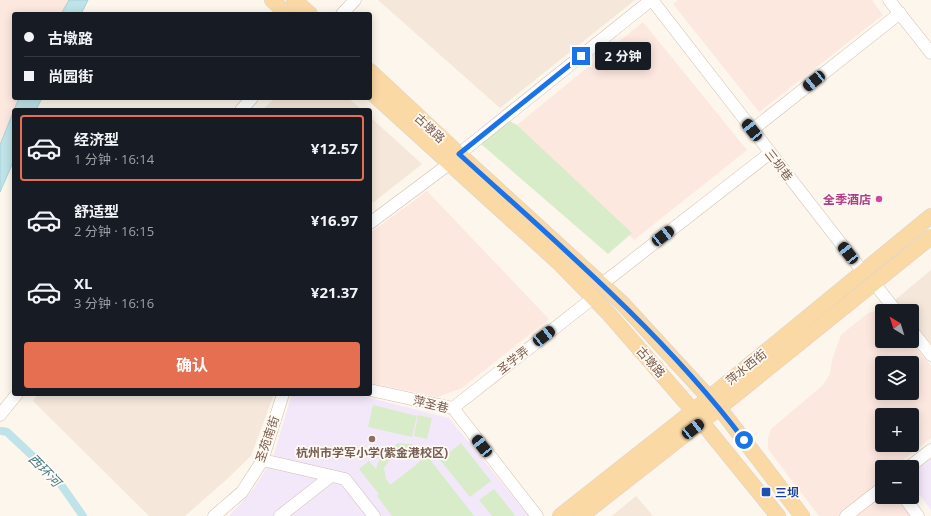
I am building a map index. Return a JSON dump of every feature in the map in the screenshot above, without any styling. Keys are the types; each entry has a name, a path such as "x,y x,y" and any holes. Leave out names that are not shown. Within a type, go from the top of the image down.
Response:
{"main road":[{"path":"272,0 285,12"},
{"path":"294,0 308,12"},
{"name":"古墩路","path":"372,73 454,159 593,298 698,416 778,516"},
{"name":"古墩路","path":"372,92 602,284 622,303 715,403 802,516"},
{"name":"萍水西街","path":"715,403 863,272 931,216"},
{"name":"萍水西街","path":"560,516 698,416 874,283 931,237"},
{"name":"萍水西街","path":"581,516 698,416"}],"street":[{"path":"344,12 354,0"},
{"path":"372,221 454,159 652,0"},
{"name":"三坝巷","path":"652,0 863,272"},
{"path":"889,0 931,53"},
{"path":"752,130 900,13"},
{"path":"243,108 250,100"},
{"path":"602,284 770,153"},
{"path":"874,283 890,304"},
{"name":"圣学弄","path":"452,408 593,298"},
{"path":"919,340 931,355"},
{"name":"萍圣巷","path":"372,390 452,408 537,516"},
{"path":"0,415 15,396"},
{"name":"圣苑南街","path":"214,516 242,492 262,460 282,396"},
{"path":"918,460 931,450"},
{"path":"267,461 345,479 368,514"},
{"path":"280,516 332,476"},
{"path":"846,516 875,493"},
{"path":"909,504 918,516"}],"shaded area":[{"path":"0,0 75,0 69,12 12,12 12,100 26,100 22,108 12,108 12,128 0,154"},
{"path":"378,0 635,0 500,108"},
{"path":"678,0 872,0 883,15 759,112 673,4"},
{"path":"643,22 747,150 634,240 517,125"},
{"path":"273,100 350,100 360,108 264,108"},
{"path":"372,119 422,164 372,203"},
{"path":"427,191 549,319 462,388 438,397 372,383 372,232"},
{"path":"931,270 931,344 919,329 919,304 898,304 895,300"},
{"path":"875,311 875,348 916,348 931,366 931,438 919,447 919,408 875,408 875,452 913,452 903,460 875,460 875,504 903,504 912,516 819,516 768,449 768,438 771,429 823,385 830,374 832,360 841,335 868,313"},
{"path":"37,396 273,396 251,456 185,516 149,516 33,401"},
{"name":"杭州市学军小学(紫金港校区)","path":"291,396 363,396 449,418 529,516 229,516 252,491 272,460"},
{"path":"931,458 931,510 919,494 919,467"},
{"path":"636,496 653,516 612,516"}],"green space":[{"path":"509,121 517,125 632,233 608,254 481,144"},
{"path":"373,405 417,416 412,437 368,427"},
{"path":"418,415 432,418 427,439 414,436"},
{"path":"398,443 411,444 421,448 474,516 392,516 377,496 379,494 359,469 369,461 376,469 381,456","holes":["401,451 415,454 421,461 390,485 386,479 384,468 394,454"]},
{"path":"461,443 491,481 470,497 440,460"},
{"path":"494,489 515,515 514,516 492,516 479,500"}],"water":[{"path":"69,0 88,0 82,12 62,12"},
{"path":"18,100 41,100 37,108 15,108"},
{"path":"12,115 12,165 0,192 0,145"}],"waterway":[{"name":"西环河","path":"2,431 7,432 57,479 83,516"}],"place":[{"name":"全季酒店","path":"879,199"},
{"name":"杭州市学军小学(紫金港校区)","path":"372,439"},
{"name":"三坝","path":"766,492"}],"route":[{"path":"581,56 459,154 622,303 710,397 744,440"}]}
